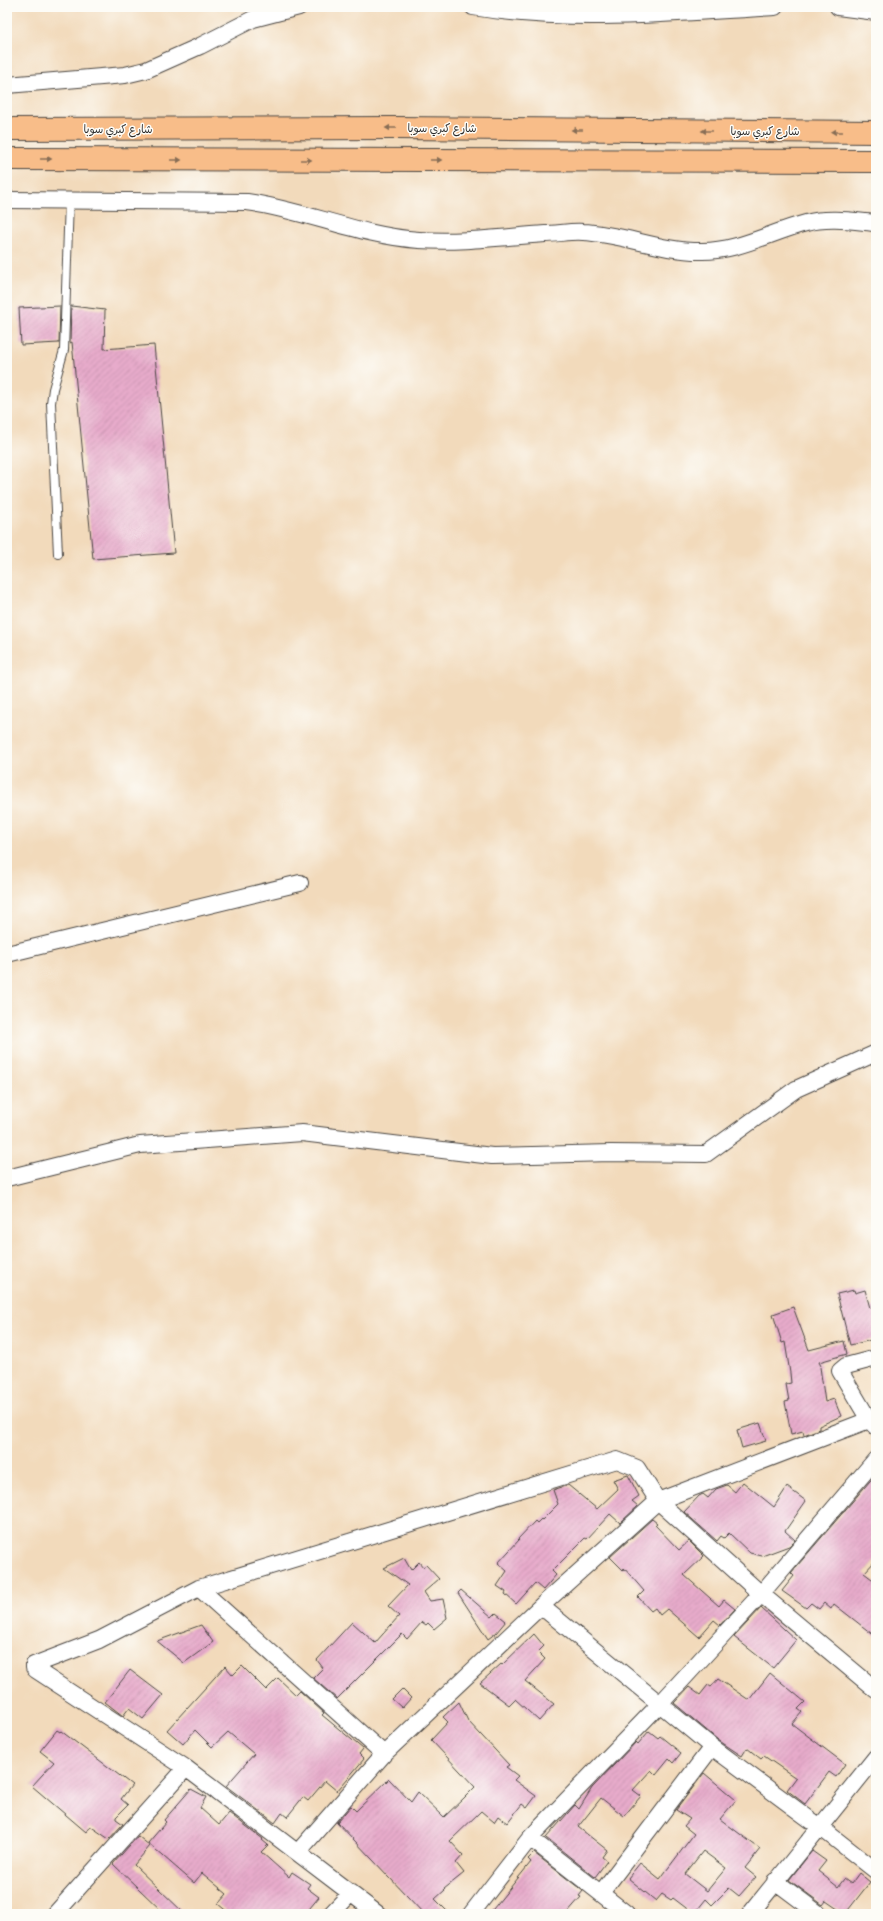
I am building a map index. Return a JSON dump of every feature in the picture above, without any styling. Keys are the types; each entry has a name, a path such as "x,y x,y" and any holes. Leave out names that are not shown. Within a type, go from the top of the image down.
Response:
{"highway":[{"name":"شارع كبري سوبا","path":"7,129 396,128 876,132"},
{"path":"7,159 876,161"}],"street":[{"path":"7,85 125,75 146,70 200,46 253,19 299,7"},
{"path":"474,7 503,12 604,16 776,7"},
{"path":"838,7 876,12"},
{"path":"7,200 247,202 276,206 305,216 374,234 419,240 450,240 583,232 679,251 703,251 730,247 807,222 838,220 876,223"},
{"path":"7,954 300,883"},
{"path":"7,1178 140,1145 302,1133 492,1156 611,1153 706,1154 796,1089 876,1053"},
{"path":"298,1852 384,1754 541,1606 658,1501 872,1423 840,1371 846,1366 876,1358"},
{"path":"378,1914 186,1768 36,1670 34,1665 99,1640 199,1588 618,1460 636,1468 658,1501 761,1594 876,1690"},
{"path":"471,1914 530,1838 660,1704 761,1594 876,1460"},
{"path":"199,1588 384,1754"},
{"path":"541,1606 712,1747 820,1827 876,1871"},
{"path":"600,1893 712,1747"},
{"path":"750,1914 876,1757"},
{"path":"55,1914 186,1768"},
{"path":"530,1838 627,1914"},
{"path":"776,1881 819,1914"},
{"path":"331,1914 351,1893"}],"lane":[{"path":"58,554 51,403 53,389 64,350 69,200"}],"building":[{"path":"60,306 59,343 21,345 19,308"},
{"path":"71,306 105,310 104,349 154,345 174,553 93,559 72,342 70,343"},
{"path":"854,1290 855,1293 865,1290 870,1308 876,1306 876,1339 850,1345 837,1294"},
{"path":"793,1307 809,1350 844,1341 847,1354 819,1362 821,1366 825,1402 834,1399 841,1416 819,1426 819,1429 804,1435 803,1431 791,1434 785,1402 789,1401 786,1384 791,1383 790,1373 785,1342 782,1343 773,1314"},
{"path":"760,1423 766,1441 742,1448 737,1430"},
{"path":"876,1474 876,1560 864,1573 876,1582 876,1637 834,1604 831,1609 824,1603 819,1609 811,1603 806,1608 782,1591 794,1576 791,1573"},
{"path":"628,1475 639,1496 632,1501 638,1506 620,1523 610,1514 587,1539 585,1538 552,1571 556,1575 543,1590 535,1583 516,1604 505,1594 506,1592 497,1586 507,1571 498,1563 535,1521 537,1523 541,1519 542,1520 558,1504 553,1490 568,1485 597,1509 618,1489 613,1480"},
{"path":"743,1482 774,1507 787,1487 806,1501 785,1531 795,1540 789,1546 762,1556 750,1553 729,1533 724,1538 721,1536 717,1541 684,1512 699,1496 703,1494 708,1498 716,1489 727,1485 735,1492"},
{"path":"652,1519 657,1523 655,1525 679,1550 689,1541 704,1556 684,1575 719,1606 724,1600 735,1609 720,1625 714,1620 699,1637 667,1609 660,1615 655,1608 651,1611 638,1597 644,1591 624,1568 623,1570 610,1557"},
{"path":"404,1558 411,1570 419,1562 423,1567 426,1565 439,1579 424,1592 430,1601 443,1599 447,1618 434,1629 428,1623 426,1625 422,1622 407,1639 402,1634 337,1699 313,1678 323,1668 317,1660 352,1622 375,1643 399,1616 388,1606 408,1585 384,1568"},
{"path":"461,1590 492,1617 496,1613 506,1621 496,1633 488,1639 458,1593"},
{"path":"761,1608 796,1640 773,1668 734,1637"},
{"path":"201,1625 213,1642 184,1663 157,1641"},
{"path":"534,1634 544,1646 538,1652 545,1659 525,1681 554,1704 539,1721 515,1699 509,1705 480,1683 501,1664 502,1665"},
{"path":"225,1666 233,1675 242,1666 266,1690 278,1678 296,1695 300,1691 324,1713 322,1715 363,1749 359,1754 364,1759 337,1791 325,1781 308,1801 303,1797 287,1817 282,1813 275,1823 226,1786 254,1754 228,1732 212,1747 195,1730 183,1744 167,1730"},
{"path":"130,1670 163,1695 143,1719 129,1708 123,1716 105,1702"},
{"path":"770,1673 805,1702 798,1709 802,1712 792,1724 845,1764 836,1777 829,1772 805,1804 787,1790 796,1778 764,1756 761,1759 747,1748 742,1756 718,1740 674,1703 689,1687 700,1695 708,1685 711,1687 718,1679 749,1700"},
{"path":"402,1689 411,1698 402,1708 392,1699"},
{"path":"459,1702 468,1721 509,1765 506,1767 518,1776 514,1780 536,1796 527,1808 522,1804 507,1823 498,1816 494,1822 481,1811 450,1841 463,1855 456,1863 464,1873 444,1889 445,1890 435,1899 450,1914 424,1914 337,1822 351,1806 356,1811 389,1779 411,1802 418,1792 444,1817 464,1798 475,1787 431,1740 448,1722 443,1717"},
{"path":"57,1730 60,1732 61,1731 132,1785 121,1799 128,1805 116,1817 116,1819 123,1824 109,1839 90,1826 86,1832 32,1786 54,1762 40,1751"},
{"path":"649,1731 658,1738 660,1736 681,1753 673,1763 669,1759 656,1775 651,1770 633,1790 641,1796 624,1816 601,1798 578,1827 607,1850 602,1857 607,1861 595,1877 546,1838 575,1805 579,1809 592,1788 636,1742 638,1744"},
{"path":"704,1773 736,1800 720,1819 760,1849 745,1868 756,1877 739,1896 729,1888 712,1905 706,1899 694,1914 673,1898 671,1900 662,1894 656,1901 628,1878 640,1863 660,1879 694,1834 684,1826 690,1819 676,1810","holes":["703,1851 726,1868 707,1891 685,1874"]},
{"path":"191,1789 206,1797 200,1808 219,1825 229,1813 263,1839 262,1840 268,1845 261,1852 289,1877 292,1872 310,1884 307,1888 319,1897 305,1914 230,1914 218,1904 227,1894 202,1873 194,1883 148,1843 166,1822 164,1820"},
{"path":"138,1836 150,1846 134,1865 185,1914 165,1914 113,1864"},
{"path":"812,1851 826,1861 818,1871 838,1887 844,1879 851,1884 859,1873 870,1882 845,1914 826,1901 823,1905 789,1880"},
{"path":"534,1853 583,1891 579,1896 581,1897 566,1914 489,1914 531,1862 528,1859"}]}
